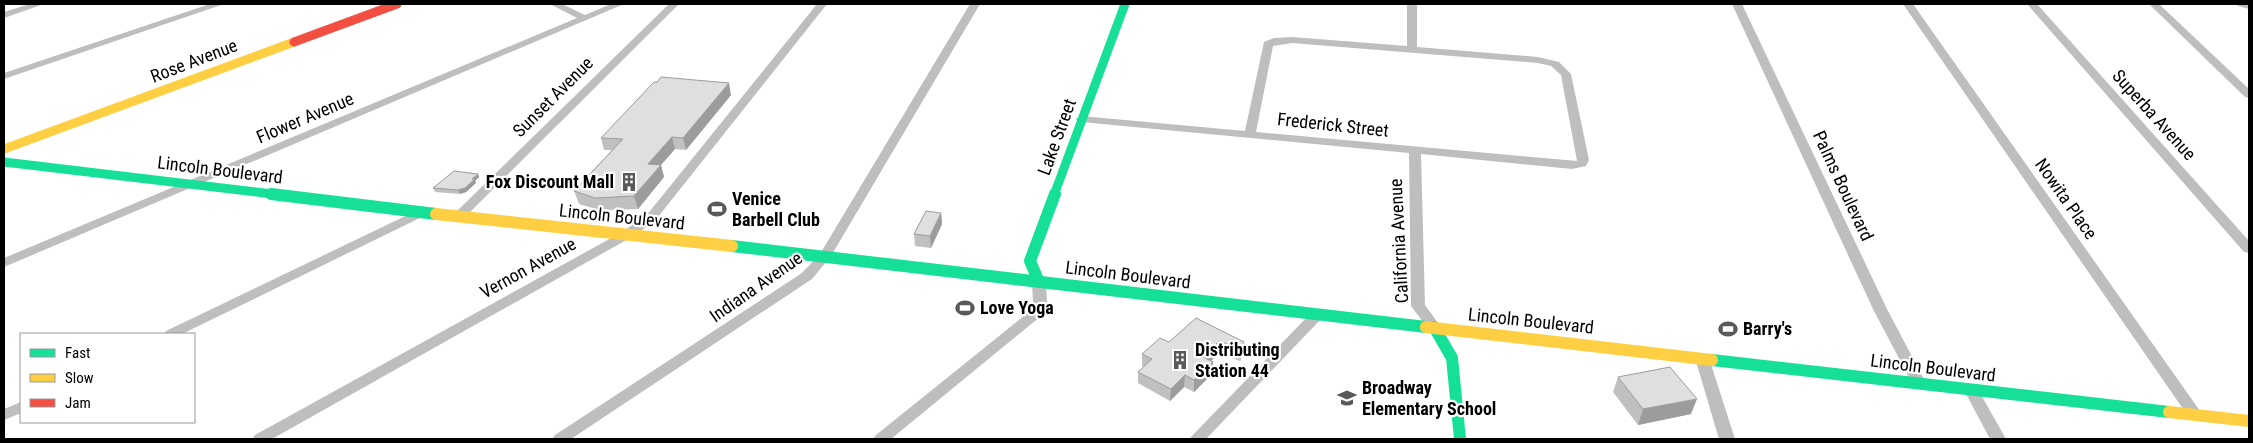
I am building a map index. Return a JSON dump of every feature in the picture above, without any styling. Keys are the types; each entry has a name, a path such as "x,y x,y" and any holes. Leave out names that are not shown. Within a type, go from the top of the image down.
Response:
{"main road":[{"name":"Rose Avenue","path":"4,150 397,4"},
{"name":"Lake Street","path":"1039,282 1030,261 1125,4"},
{"name":"Lincoln Boulevard","path":"4,162 458,217 825,256 1317,315 2249,421"},
{"name":"California Avenue","path":"1434,327 1452,358 1460,439"}],"street":[{"path":"4,15 40,4"},
{"path":"4,76 219,4"},
{"path":"555,4 584,18"},
{"name":"Flower Avenue","path":"4,263 619,4"},
{"name":"Sunset Avenue","path":"458,217 674,4"},
{"name":"Vernon Avenue","path":"260,439 626,235 650,219 822,4"},
{"name":"Indiana Avenue","path":"560,439 807,276 825,256 975,4"},
{"path":"1250,134 1268,44 1274,41 1292,40 1412,50 1412,4"},
{"name":"Palms Boulevard","path":"1737,4 1880,309 1918,384"},
{"name":"Nowita Place","path":"1908,4 2195,415"},
{"name":"Superba Avenue","path":"2032,4 2249,248"},
{"path":"2154,4 2249,95"},
{"path":"2241,4 2249,6"},
{"name":"Frederick Street","path":"1081,119 1414,151 1572,165 1582,164 1584,160 1566,74 1555,64 1538,60 1412,50"},
{"name":"California Avenue","path":"1414,151 1418,306 1434,327"},
{"path":"173,333 422,212"},
{"path":"881,439 1036,313 1040,303 1039,282"},
{"path":"1197,439 1317,315"},
{"path":"1702,358 1726,439"},
{"path":"1971,390 1998,439"},
{"path":"4,416 20,408"}],"building":[{"path":"661,77 729,83 683,138 672,137 648,164 661,165 634,196 595,198 574,191 623,139 601,138"},
{"path":"454,171 478,174 465,188 458,190 433,188"},
{"path":"926,211 941,213 930,236 914,234"},
{"name":"Distributing Station 44","path":"1196,318 1244,342 1241,349 1219,341 1203,357 1213,362 1194,380 1185,375 1171,389 1138,372 1152,359 1142,354 1160,338 1169,342"},
{"path":"1670,367 1697,399 1643,409 1618,377"}],"traffic: fast":[{"path":"1039,282 1030,261 1125,4"},
{"path":"4,162 436,214"},
{"path":"732,246 1426,327"},
{"path":"1434,327 1452,358 1460,439"},
{"path":"1712,360 2169,412"}],"traffic: slow":[{"path":"4,149 294,42"},
{"path":"436,214 732,246"},
{"path":"1426,327 1712,360"},
{"path":"2169,412 2249,421"}],"traffic: jam":[{"path":"294,42 397,4"}],"place":[{"name":"Fox Discount Mall","path":"629,182"},
{"name":"Venice Barbell Club","path":"717,209"},
{"name":"Love Yoga","path":"965,308"},
{"name":"Barry's","path":"1728,329"},
{"name":"Distributing Station 44","path":"1180,360"},
{"name":"Broadway Elementary School","path":"1347,398"}]}
